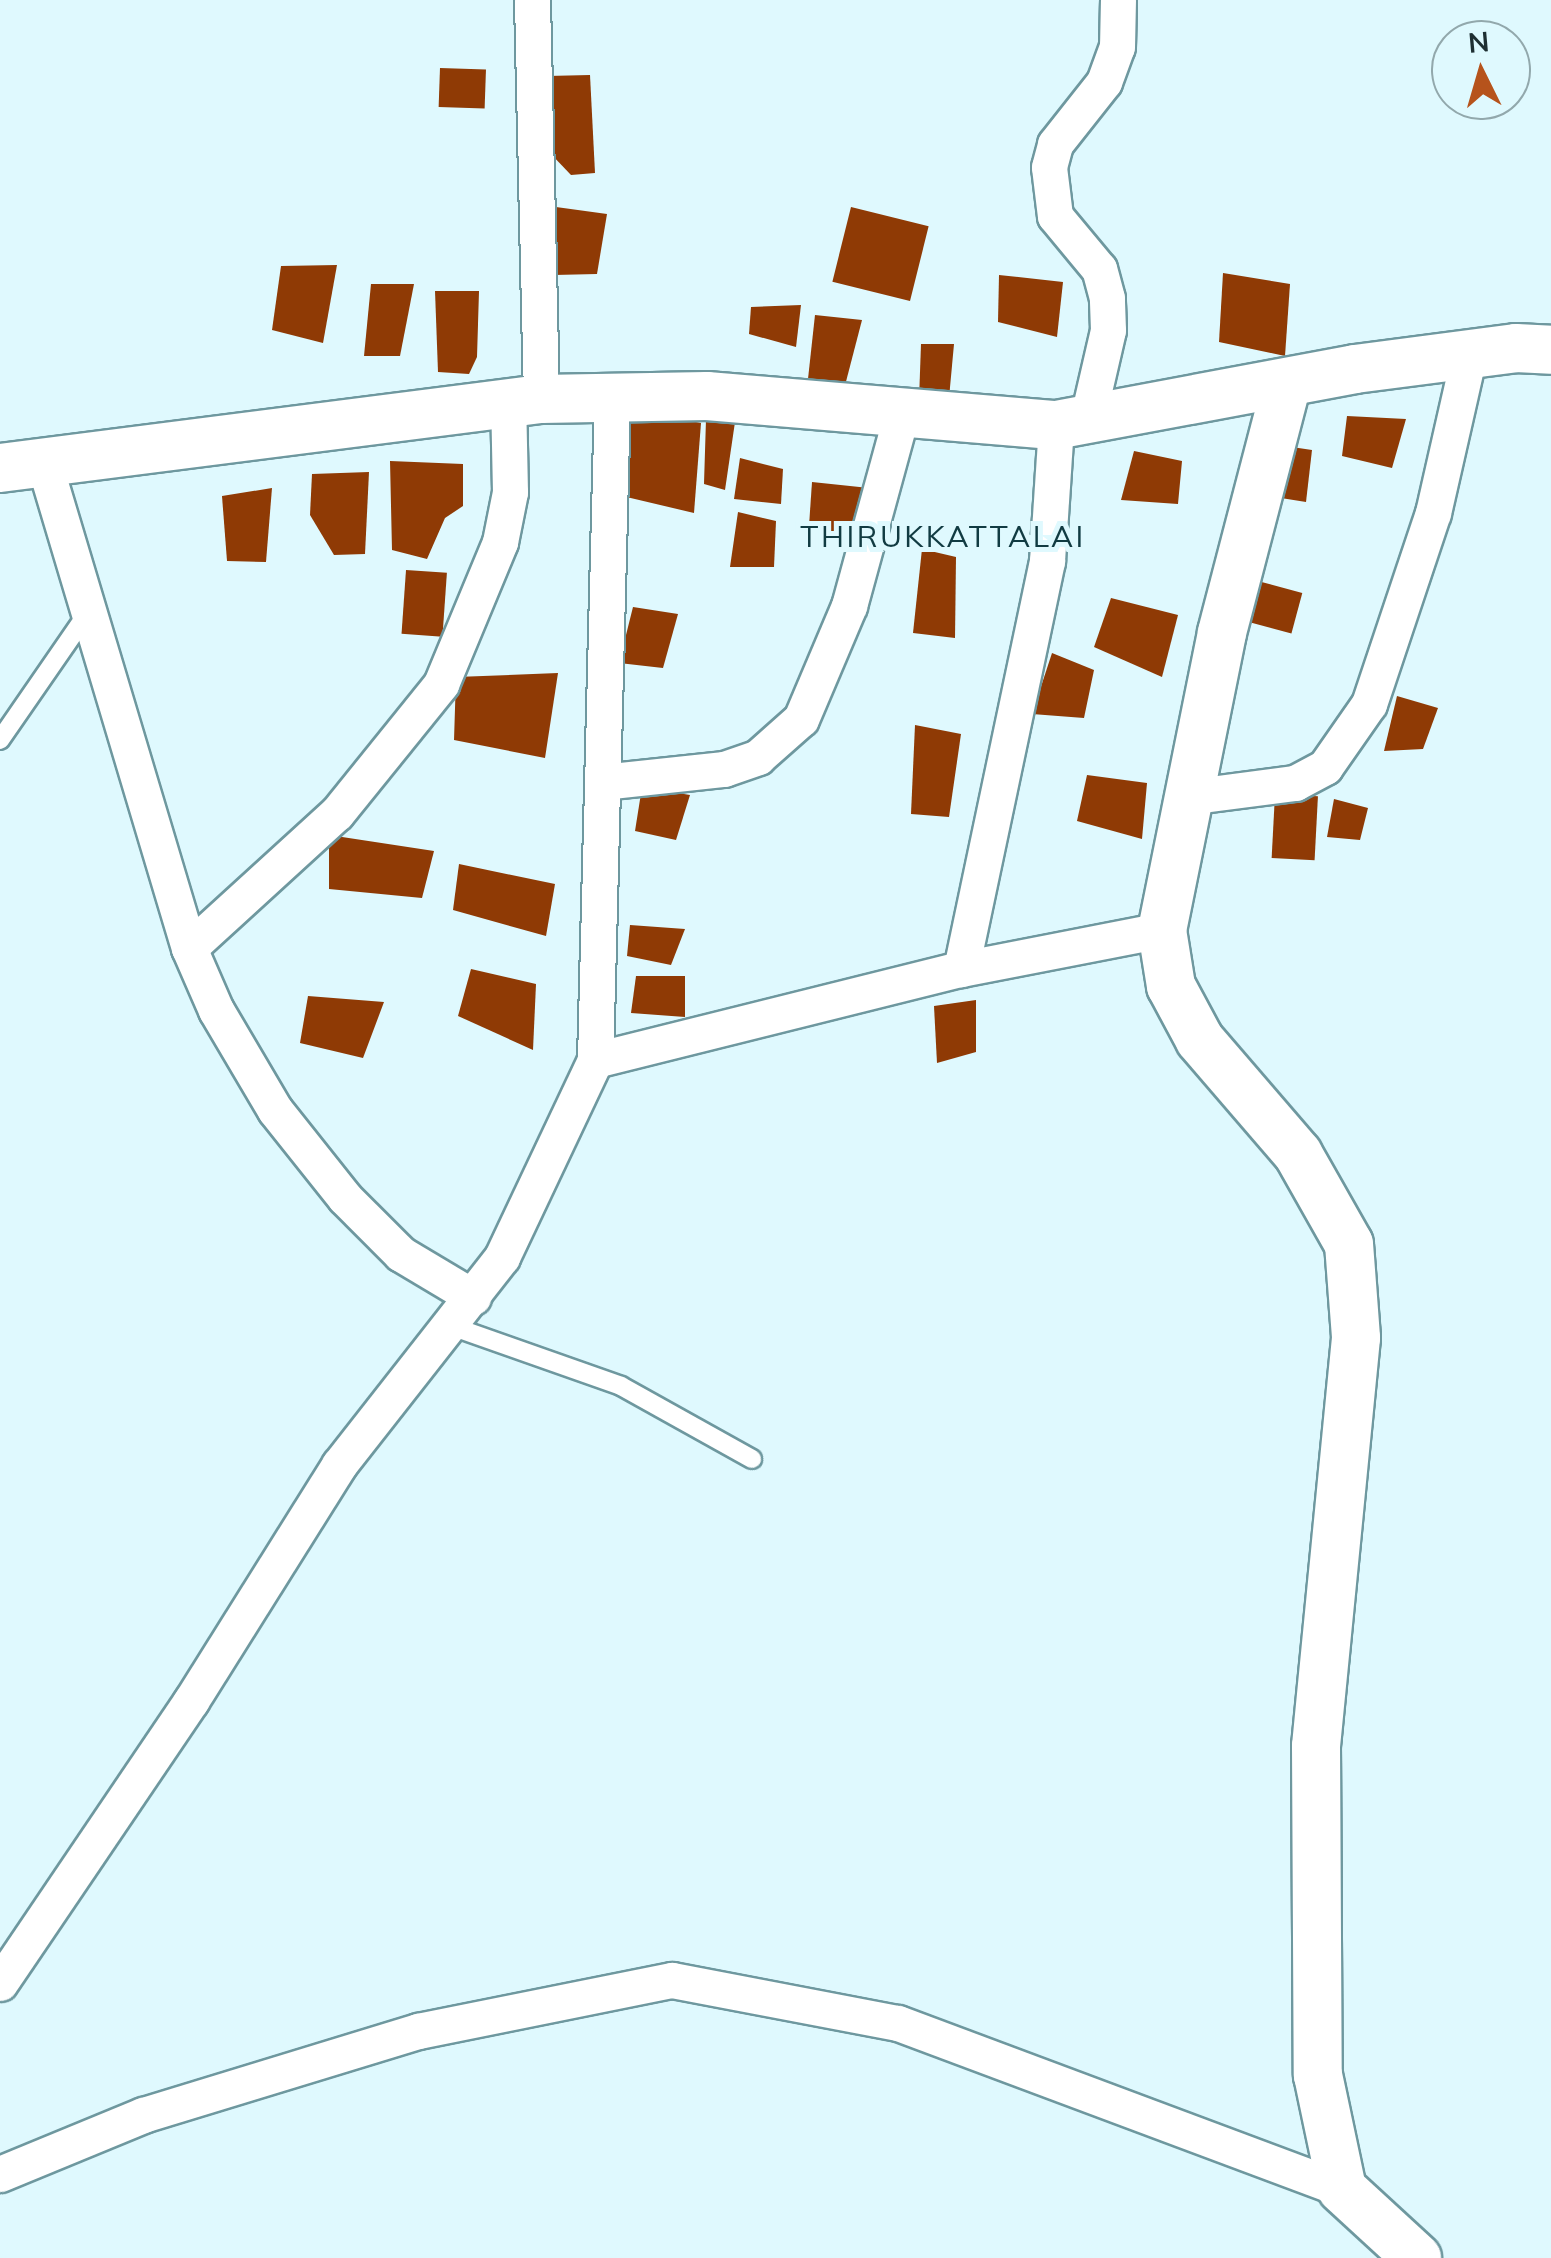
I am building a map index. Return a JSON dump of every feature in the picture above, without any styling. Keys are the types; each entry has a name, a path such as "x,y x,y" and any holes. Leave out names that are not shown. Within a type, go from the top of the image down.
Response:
{"street":[{"path":"189,948 337,813 441,684 500,542 524,400 532,0"},
{"path":"961,969 1072,423 1108,330 1107,298 1098,269 1054,216 1049,167 1054,144 1104,82 1117,47 1118,0"},
{"path":"473,1297 401,1254 345,1198 275,1110 216,1010 189,948 88,613 22,467 524,400 707,396 1072,423 1468,354 1551,350"},
{"path":"1187,797 1295,784 1325,767 1369,704 1433,513 1468,354"},
{"path":"1287,383 1187,797 1162,930 1170,986 1200,1040 1298,1154 1349,1244 1356,1338 1330,1560 1315,1867 1318,2074 1342,2189"},
{"path":"0,1984 192,1701 339,1465 502,1258 595,1060 612,398"},
{"path":"602,782 724,769 758,757 801,719 849,606 902,409"},
{"path":"595,1060 961,969 1162,930"},
{"path":"0,2174 143,2115 418,2031 672,1980 898,2023 1342,2189 1417,2258"}],"lane":[{"path":"0,740 88,613"},
{"path":"452,1326 620,1386 752,1460"}],"building":[{"path":"440,68 486,70 485,109 439,107"},
{"path":"590,75 595,173 571,175 550,153 547,76"},
{"path":"556,207 607,214 597,274 554,275"},
{"path":"851,207 929,226 910,301 832,282"},
{"path":"337,265 323,343 272,330 281,266"},
{"path":"1223,273 1290,284 1285,356 1219,342"},
{"path":"999,275 1063,282 1057,337 998,322"},
{"path":"371,284 414,284 400,356 364,356"},
{"path":"435,291 479,291 477,357 469,374 438,372"},
{"path":"801,305 796,347 749,334 751,307"},
{"path":"815,315 862,320 842,397 807,388"},
{"path":"921,344 954,344 948,409 919,400"},
{"path":"630,409 701,423 694,513 618,495"},
{"path":"1347,416 1406,419 1392,468 1342,456"},
{"path":"706,419 735,422 725,490 704,484"},
{"path":"1285,446 1312,450 1306,502 1269,496"},
{"path":"1134,451 1182,461 1178,504 1121,500"},
{"path":"740,458 783,469 781,504 734,499"},
{"path":"390,461 463,464 463,506 445,518 427,559 392,550"},
{"path":"369,472 365,554 334,555 310,515 312,474"},
{"path":"812,482 869,488 861,541 809,526"},
{"path":"272,488 266,562 227,561 222,496"},
{"path":"738,512 776,521 774,567 730,567"},
{"path":"922,549 956,557 955,638 913,633"},
{"path":"406,570 447,573 442,637 402,634"},
{"path":"1254,580 1302,593 1291,634 1243,621"},
{"path":"1111,598 1178,615 1162,677 1094,647"},
{"path":"633,607 678,614 663,668 619,663"},
{"path":"1052,653 1094,670 1084,718 1032,714"},
{"path":"558,673 545,758 454,740 456,677"},
{"path":"1397,696 1438,708 1423,749 1384,751"},
{"path":"915,725 961,734 949,817 911,814"},
{"path":"1087,775 1147,783 1142,839 1077,821"},
{"path":"642,787 690,795 676,840 635,831"},
{"path":"1275,794 1318,796 1315,860 1272,858"},
{"path":"1334,799 1368,808 1360,840 1327,837"},
{"path":"329,835 434,851 422,898 329,889"},
{"path":"459,864 555,884 546,936 453,910"},
{"path":"630,925 685,929 671,965 627,956"},
{"path":"471,969 536,984 533,1050 458,1016"},
{"path":"636,976 685,976 685,1017 631,1013"},
{"path":"308,996 384,1002 363,1058 300,1043"},
{"path":"976,1000 976,1052 937,1063 934,1006"}],"district":[{"name":"THIRUKKATTALAI","path":"943,536"}]}
